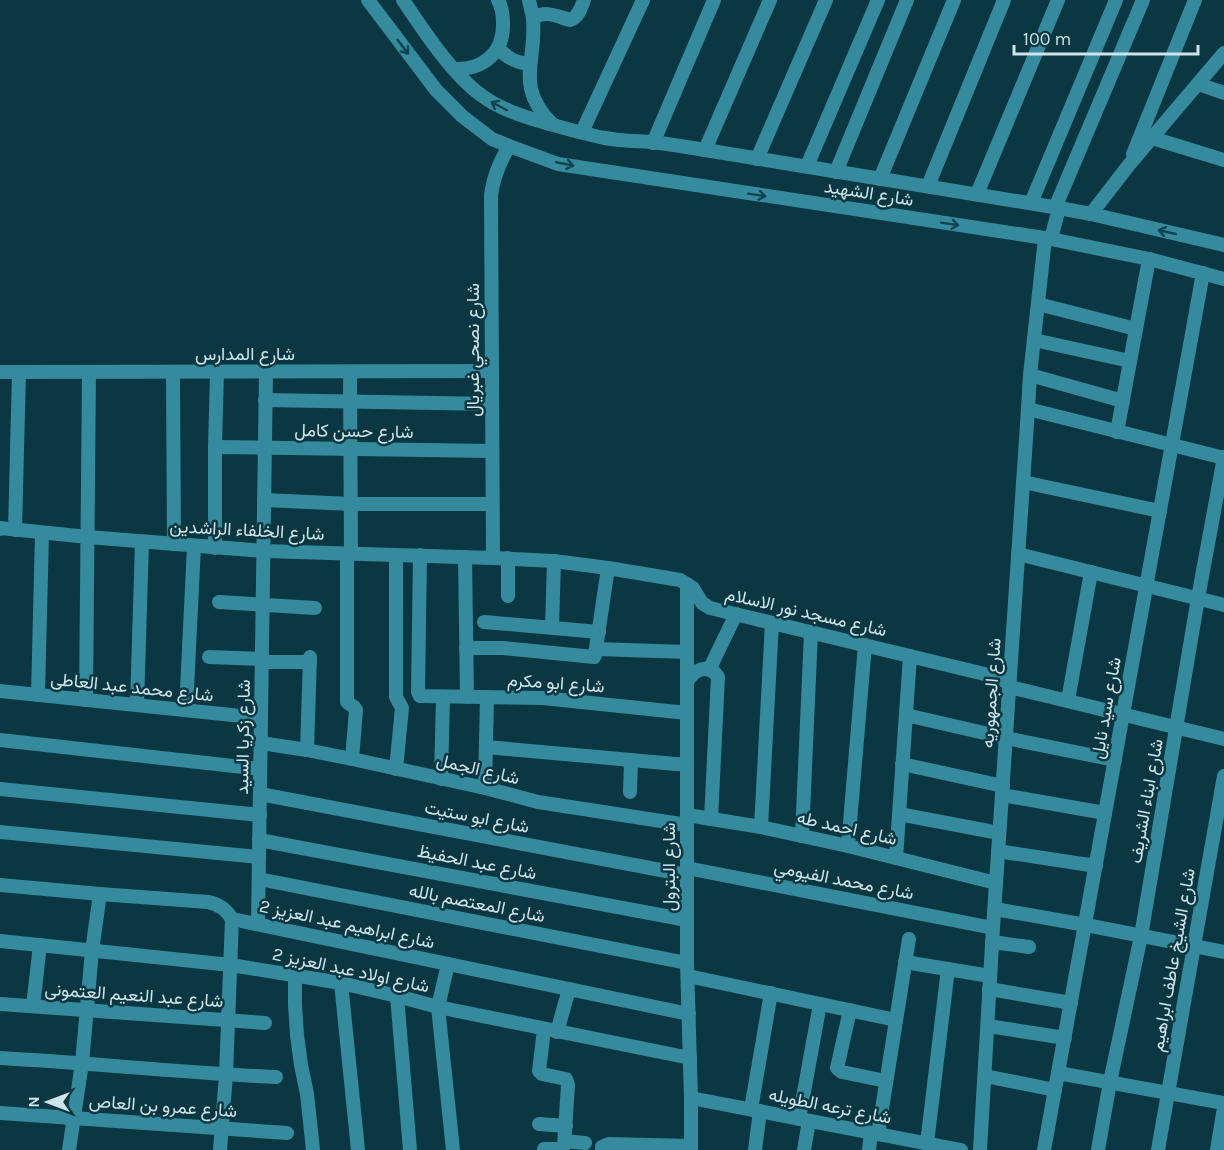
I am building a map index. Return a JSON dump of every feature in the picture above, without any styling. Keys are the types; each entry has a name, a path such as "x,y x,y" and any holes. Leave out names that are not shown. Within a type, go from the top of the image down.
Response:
{"street":[{"name":"شارع الشهيد","path":"368,0 436,90 462,116 492,139 558,164 1048,239 1149,259 1224,279"},
{"name":"شارع الشهيد","path":"403,0 454,69 481,95 515,113 554,125 607,139 652,142 1031,203 1091,214 1224,245"},
{"path":"454,69 480,64 498,48 503,35 501,4 498,0"},
{"path":"529,0 533,18 530,85 534,100 542,113 554,125"},
{"path":"533,18 543,0"},
{"path":"533,18 538,15 551,14 573,20 584,0"},
{"path":"582,132 643,0"},
{"path":"652,142 714,0"},
{"path":"705,150 770,0"},
{"path":"757,159 826,0"},
{"path":"807,166 878,0"},
{"path":"836,172 907,0"},
{"path":"879,179 954,0"},
{"path":"928,186 1004,0"},
{"path":"977,194 1058,0"},
{"path":"1031,203 1116,0"},
{"name":"شارع الجمهوريه","path":"980,1150 1030,375 1038,304 1048,239 1057,208 1143,0"},
{"path":"1128,166 1195,0"},
{"path":"498,48 515,62 530,64"},
{"path":"1091,214 1128,166 1224,53"},
{"path":"1198,84 1224,93"},
{"path":"1152,138 1224,160"},
{"name":"شارع نصحي غبريال","path":"493,558 491,196 493,180 509,146"},
{"path":"1117,432 1149,259"},
{"name":"شارع سيد نايل","path":"1044,1150 1203,273"},
{"path":"1038,304 1136,329"},
{"path":"1034,340 1130,361"},
{"name":"شارع المدارس","path":"0,372 491,371"},
{"path":"15,530 18,372"},
{"path":"86,700 89,372"},
{"path":"173,372 174,544"},
{"path":"215,548 217,372"},
{"name":"شارع زكريا السيد","path":"258,924 266,372"},
{"path":"350,372 352,504 347,702 356,710 352,759"},
{"path":"1030,375 1123,401"},
{"path":"265,400 491,404"},
{"path":"1028,410 1224,458"},
{"name":"شارع حسن كامل","path":"215,447 492,451"},
{"name":"شارع ابناء الشريف","path":"1098,1150 1141,936 1224,458"},
{"path":"1023,482 1160,511"},
{"path":"264,500 352,504 492,504"},
{"name":"شارع الخلفاء الراشدين","path":"0,529 264,551 493,558"},
{"path":"38,695 42,533"},
{"path":"137,705 142,542"},
{"path":"186,710 194,546"},
{"path":"396,555 396,697 402,708 396,769"},
{"name":"شارع ابو مكرم","path":"420,555 418,692 420,696 543,698 687,713"},
{"path":"1018,555 1224,604"},
{"path":"465,557 467,697"},
{"path":"493,558 554,561 608,568 680,580 687,584"},
{"path":"508,558 508,596"},
{"path":"552,628 554,561"},
{"path":"466,648 503,648 592,657 596,652 608,568"},
{"path":"1068,700 1091,572"},
{"name":"شارع مسجد نور الاسلام","path":"687,584 693,588 705,606 997,676 1007,682 1010,687 1224,739"},
{"name":"شارع البترول","path":"687,584 687,920 691,1148"},
{"path":"219,602 315,608"},
{"path":"709,670 736,614"},
{"path":"484,622 599,632"},
{"path":"761,828 772,622"},
{"path":"802,836 812,632"},
{"path":"848,846 865,645"},
{"path":"596,652 687,652"},
{"path":"896,858 910,656"},
{"path":"209,657 262,661 310,660 307,750"},
{"path":"687,682 698,670 709,670 717,673 718,677 711,819"},
{"name":"شارع محمد عبد العاطى","path":"0,691 261,718"},
{"path":"441,779 443,697"},
{"path":"485,788 487,697"},
{"path":"906,715 1115,760"},
{"path":"0,740 261,769"},
{"name":"شارع الجمل","path":"261,743 352,759 538,802 687,820"},
{"path":"486,747 687,765"},
{"path":"630,792 631,760"},
{"path":"902,764 1106,813"},
{"name":"شارع الشيخ عاطف ابراهيم","path":"1158,1150 1224,776"},
{"path":"0,789 260,815"},
{"name":"شارع ابو ستيت","path":"260,794 687,871"},
{"path":"899,814 999,833"},
{"name":"شارع احمد طه","path":"687,820 711,819 802,836 996,883"},
{"path":"0,832 259,857"},
{"name":"شارع عبد الحفيظ","path":"260,840 687,920"},
{"path":"998,851 1096,866"},
{"name":"شارع محمد الفيومي","path":"687,871 993,935 1029,947"},
{"name":"شارع المعتصم بالله","path":"259,879 688,969 771,993 896,1020"},
{"name":"شارع ابراهيم عبد العزيز 2","path":"0,885 208,902 222,907 232,919 689,1014"},
{"path":"69,1150 82,1063 99,894"},
{"path":"994,909 1224,952"},
{"path":"220,1150 226,1075 232,919"},
{"path":"869,1150 875,1134 886,1081 909,939"},
{"name":"شارع اولاد عبد العزيز 2","path":"0,941 231,965 294,975 341,983 438,1007 690,1058"},
{"path":"33,1006 40,945"},
{"path":"905,962 948,969 990,983 1071,1003"},
{"path":"448,964 438,1007 453,1150"},
{"path":"923,1145 948,969"},
{"path":"294,975 297,1035 308,1094 313,1150"},
{"path":"341,983 358,1150"},
{"path":"544,1149 562,1149 565,1142 567,1081 564,1078 542,1074 538,1069 550,1030 569,989"},
{"path":"755,1150 755,1110 771,993"},
{"path":"397,996 410,1150"},
{"name":"شارع عبد النعيم العتمونى","path":"0,1004 265,1023"},
{"path":"804,1150 804,1120 820,1004"},
{"path":"850,1010 837,1068 842,1072 886,1081"},
{"path":"988,1026 1065,1038"},
{"path":"0,1058 276,1077"},
{"path":"1058,1073 1224,1103"},
{"path":"985,1076 1055,1090"},
{"name":"شارع ترعه الطويله","path":"691,1098 923,1145 961,1150"},
{"path":"1217,1150 1224,1108"},
{"name":"شارع عمرو بن العاص","path":"0,1113 286,1133"},
{"path":"538,1124 566,1126"},
{"path":"565,1142 585,1143"},
{"path":"602,1149 609,1144 691,1148"}]}
